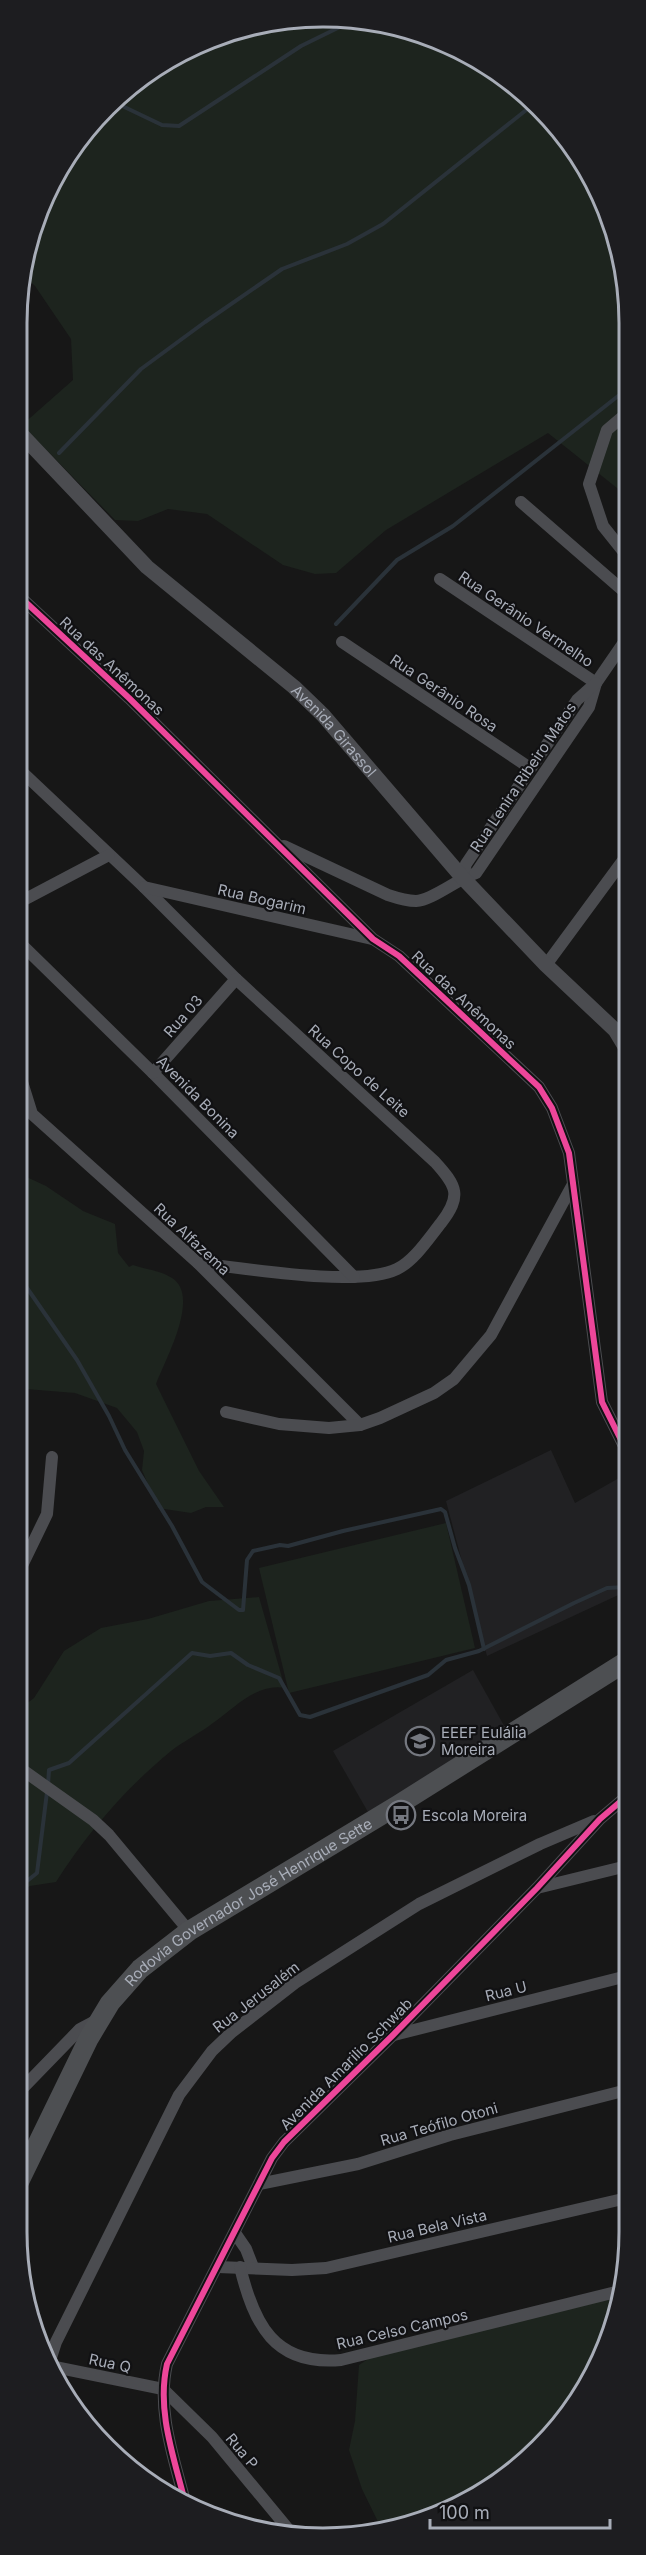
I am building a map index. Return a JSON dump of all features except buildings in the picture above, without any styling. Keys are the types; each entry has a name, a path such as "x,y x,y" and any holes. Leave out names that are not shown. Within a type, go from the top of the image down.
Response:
{"main road":[{"name":"Rodovia Governador José Henrique Sette","path":"27,2164 101,2019 117,1993 140,1969 189,1931 398,1805 619,1666"}],"street":[{"path":"619,420 608,430 589,484 603,526 619,546"},
{"name":"Avenida Girassol","path":"27,440 147,567 277,673 323,716 462,877 546,965 615,1030 619,1037"},
{"path":"520,502 619,587"},
{"name":"Rua Gerânio Vermelho","path":"440,579 597,683"},
{"name":"Rua das Anêmonas","path":"27,603 129,698 373,939 399,956 539,1087 552,1108 569,1153 602,1402 619,1438"},
{"name":"Rua Gerânio Rosa","path":"342,642 530,768"},
{"name":"Rua Lenira Ribeiro Matos","path":"275,841 388,895 404,900 418,901 462,877 476,873 589,707 597,683 619,650"},
{"name":"Rua Lenira Ribeiro Matos","path":"462,877 466,864 577,700 597,683"},
{"name":"Rua Copo de Leite","path":"27,778 144,887 236,979 435,1162 450,1179 456,1196 454,1207 426,1242 399,1268 385,1274 354,1277 198,1263"},
{"path":"27,898 109,855"},
{"path":"546,965 619,866"},
{"name":"Rua Bogarim","path":"144,887 373,939"},
{"name":"Avenida Bonina","path":"27,950 153,1073 354,1277"},
{"name":"Rua 03","path":"153,1073 236,979"},
{"path":"27,1098 32,1114 27,1113"},
{"name":"Rua Alfazema","path":"32,1114 198,1263 360,1425"},
{"path":"226,1412 304,1428 360,1425 405,1408 434,1393 454,1379 490,1335 573,1184"},
{"path":"27,1555 47,1514 52,1457"},
{"path":"27,1773 55,1795 87,1815 109,1835 189,1931"},
{"name":"Avenida Amarilio Schwab","path":"183,2492 163,2408 167,2364 272,2158 298,2126 393,2035 600,1819 619,1803"},
{"name":"Rua Jerusalém","path":"53,2352 56,2342 179,2095 212,2050 295,1983 419,1904 540,1844 600,1819"},
{"path":"537,1887 619,1868"},
{"name":"Rua U","path":"393,2035 619,1978"},
{"path":"27,2084 80,2030 101,2019"},
{"name":"Rua Teófilo Otoni","path":"259,2184 339,2169 450,2135 619,2092"},
{"name":"Rua Bela Vista","path":"218,2267 292,2270 326,2268 619,2200"},
{"path":"235,2233 246,2250 247,2267"},
{"name":"Rua Celso Campos","path":"247,2267 250,2306 268,2335 289,2351 315,2360 328,2361 341,2360 612,2293"},
{"name":"Rua Q","path":"60,2367 163,2390"},
{"name":"Rua P","path":"163,2390 212,2437 285,2525"}],"shaded area":[{"path":"342,28 381,33 418,43 471,67 518,100 558,143 588,192 609,246 616,284 619,323 619,490 548,433 386,530 336,573 315,574 283,565 207,514 168,509 138,521 115,520 27,430 27,421 73,380 71,339 30,282 37,246 50,210 67,175 100,128 128,100 159,77 192,58 228,43 284,30"},
{"path":"27,1177 46,1186 83,1211 115,1224 118,1253 129,1267 133,1265 163,1274 172,1278 180,1287 183,1299 182,1313 173,1345 156,1384 199,1471 224,1507 206,1507 191,1513 158,1508 142,1470 144,1451 137,1432 117,1408 75,1393 27,1389"},
{"path":"551,1450 575,1503 619,1478 619,1595 487,1656 446,1501"},
{"path":"446,1523 475,1648 289,1693 259,1568"},
{"path":"259,1597 285,1688 274,1687 255,1693 171,1751 138,1780 108,1812 56,1882 27,1887 27,1703 34,1698 64,1651 101,1628 148,1619 209,1601"},
{"name":"EEEF Eulália Moreira","path":"473,1670 507,1731 368,1812 333,1751"},
{"path":"612,2297 596,2345 579,2380 546,2427 518,2455 487,2478 454,2497 418,2512 378,2522 362,2489 349,2450 355,2421 359,2365 374,2355"}],"waterway":[{"path":"122,106 162,125 179,126 301,46 338,28"},
{"path":"59,453 141,369 205,322 282,269 347,244 383,224 527,109"},
{"path":"336,624 397,560 453,526 619,395"},
{"path":"27,1288 77,1360 109,1416 125,1450 172,1526 202,1582 239,1610 243,1610 247,1560 253,1551 280,1545 288,1546 441,1509 445,1512 469,1585 484,1649"},
{"path":"48,1785 49,1770 69,1763 192,1653 210,1656 231,1653 248,1665 279,1678 300,1715 310,1717 428,1675 446,1660 479,1651 607,1588 619,1587"},
{"path":"27,1881 37,1873 47,1792"}],"cycle path":[{"path":"27,603 129,698 373,939 399,956 539,1087 552,1108 569,1153 602,1402 619,1436"},
{"path":"182,2492 165,2418 164,2382 167,2364 272,2158 284,2142 393,2035 537,1888 600,1819 619,1803"}],"place":[{"name":"EEEF Eulália Moreira","path":"420,1741"},
{"name":"Escola Moreira","path":"401,1815"}]}
